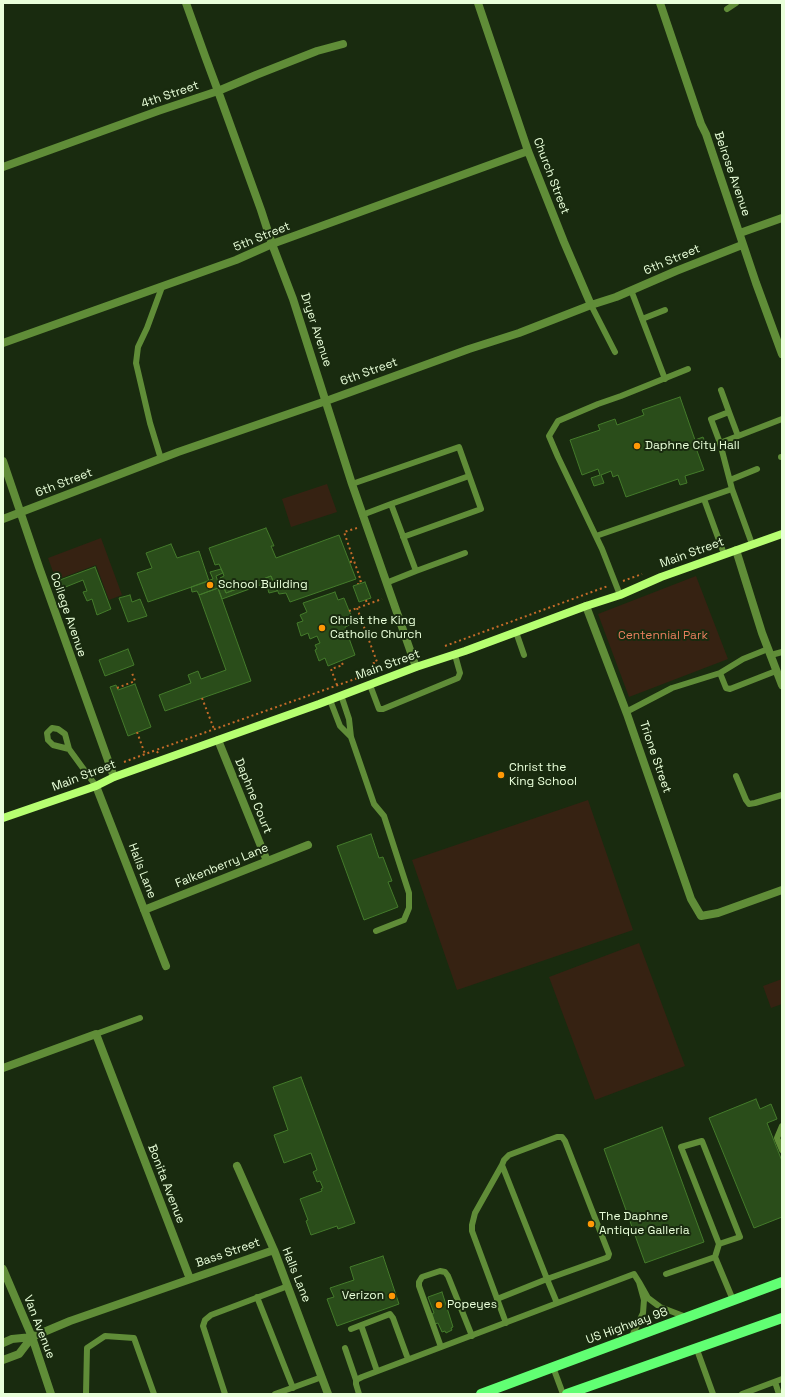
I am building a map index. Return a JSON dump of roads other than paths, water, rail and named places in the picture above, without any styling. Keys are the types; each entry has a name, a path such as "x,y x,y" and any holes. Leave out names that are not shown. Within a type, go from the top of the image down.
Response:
{"main road":[{"name":"Main Street","path":"3,818 96,786 114,777 330,700 416,667 455,655 586,606 620,595 661,577 782,534"},
{"name":"US Highway 98","path":"481,1394 782,1282"},
{"path":"567,1394 696,1347 782,1318"},
{"path":"591,1394 598,1382"}],"street":[{"name":"Dryer Avenue","path":"186,3 293,300 362,514 416,667"},
{"name":"Church Street","path":"478,3 528,151 591,305"},
{"name":"Belrose Avenue","path":"660,3 740,233 742,245 782,354"},
{"name":"4th Street","path":"3,167 218,91 317,51 343,44"},
{"name":"5th Street","path":"3,343 236,260 272,244 528,151"},
{"path":"740,233 782,218"},
{"name":"6th Street","path":"3,519 244,429 469,349 520,333 742,245"},
{"name":"College Avenue","path":"3,461 114,777"},
{"path":"736,550 769,652 782,685"},
{"name":"Trione Street","path":"586,606 626,712 691,899 701,916 718,913 782,890"},
{"name":"Daphne Court","path":"218,740 267,861"},
{"name":"Halls Lane","path":"96,786 166,966"},
{"name":"Falkenberry Lane","path":"144,910 308,845"},
{"path":"3,1068 96,1034"},
{"name":"Bonita Avenue","path":"96,1034 190,1279"},
{"name":"Halls Lane","path":"238,1166 274,1250 328,1394"},
{"name":"Bass Street","path":"190,1279 274,1250"},
{"name":"Van Avenue","path":"3,1269 32,1337 51,1394"},
{"path":"3,1343 12,1339 32,1337 70,1321 190,1279"},
{"path":"3,1360 19,1354 32,1337"}],"lane":[{"path":"728,9 736,3"},
{"path":"161,459 150,423 136,363 138,347 147,328 162,287"},
{"path":"631,290 665,379"},
{"name":"Church Street","path":"591,305 615,352"},
{"path":"642,318 665,310"},
{"path":"620,595 596,536 549,436 558,421 688,369"},
{"path":"721,390 738,436"},
{"path":"729,412 711,419 720,443 732,489 752,544"},
{"path":"720,443 782,420"},
{"path":"352,484 459,447 481,509 403,537"},
{"path":"730,480 757,469"},
{"path":"362,514 469,476"},
{"path":"596,536 732,489"},
{"path":"704,499 724,554"},
{"path":"391,504 416,571"},
{"path":"386,583 465,553"},
{"path":"516,632 524,655"},
{"path":"626,712 672,688 720,672 743,658 769,652 782,652"},
{"path":"370,685 379,709 383,710 458,678 460,673 455,655"},
{"path":"720,672 726,688 730,689 776,671"},
{"path":"341,695 349,719 351,737 374,804 384,816 409,893 409,908 404,920 376,932"},
{"path":"330,700 340,726 351,737"},
{"path":"70,749 96,786"},
{"path":"736,776 749,804 782,795"},
{"path":"96,1034 140,1018"},
{"path":"782,1126 778,1138 782,1150"},
{"path":"497,1299 608,1257 609,1254 562,1137 558,1137 509,1155 504,1160 475,1213 472,1225 474,1239 506,1323"},
{"path":"719,1244 740,1237 702,1141 681,1147 719,1244 715,1257 733,1300"},
{"path":"502,1165 557,1303"},
{"path":"666,1274 715,1257"},
{"path":"441,1347 419,1286 418,1282 422,1277 440,1271 445,1272 448,1276 472,1336"},
{"path":"356,1380 634,1274 648,1298 660,1307 686,1317"},
{"path":"630,1338 643,1313 644,1300 639,1282"},
{"path":"225,1394 203,1326 205,1320 210,1315 288,1286"},
{"path":"257,1297 293,1388"},
{"path":"351,1329 390,1314 408,1359"},
{"path":"361,1325 377,1371"},
{"path":"86,1394 87,1348 104,1336 134,1338 154,1394"},
{"path":"696,1347 713,1394"},
{"path":"345,1348 356,1380 359,1394"},
{"path":"553,1367 563,1394"},
{"path":"275,1394 322,1378"},
{"path":"742,1394 782,1379"},
{"path":"775,1382 779,1394"}],"place":[{"name":"Daphne City Hall","path":"637,446"},
{"name":"School Building","path":"210,585"},
{"name":"Christ the King Catholic Church","path":"322,628"},
{"name":"Christ the King School","path":"501,775"},
{"name":"The Daphne Antique Galleria","path":"591,1224"},
{"name":"Verizon","path":"392,1296"},
{"name":"Popeyes","path":"439,1305"}],"park label":[{"name":"Centennial Park","path":"663,636"}]}
